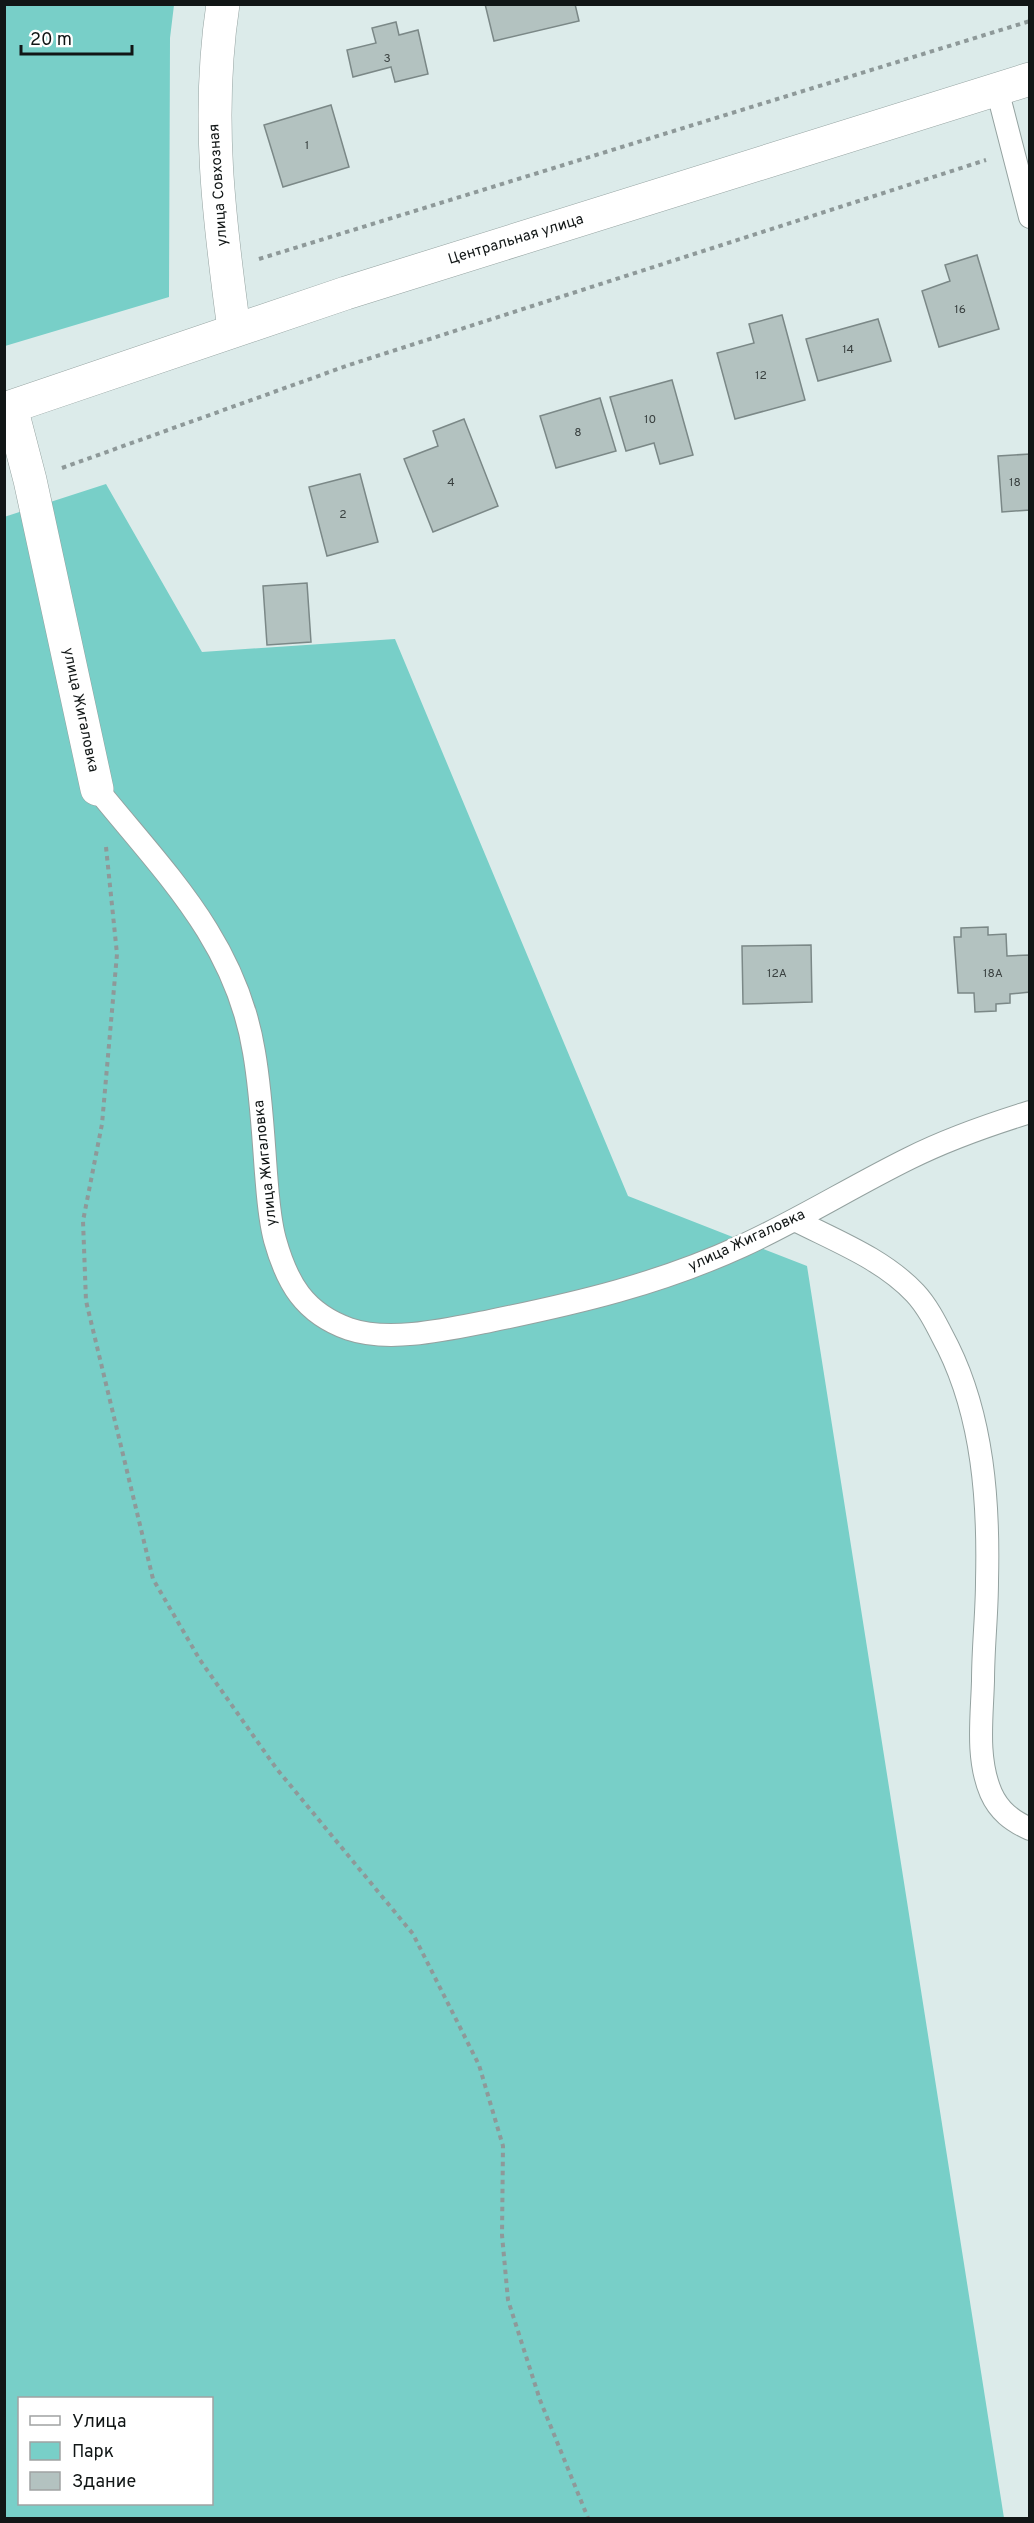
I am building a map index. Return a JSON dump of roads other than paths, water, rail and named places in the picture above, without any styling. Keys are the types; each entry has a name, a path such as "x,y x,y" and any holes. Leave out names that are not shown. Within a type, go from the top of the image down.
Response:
{"main road":[{"name":"улица Совхозная","path":"223,4 218,37 214,136 234,329"},
{"name":"Центральная улица","path":"8,408 145,363 234,329 1029,79"},
{"name":"улица Жигаловка","path":"8,408 30,480 97,789"}],"lane":[{"path":"997,89 1029,217"},
{"name":"улица Жигаловка","path":"97,789 204,922 233,975 249,1025 255,1053 270,1219 274,1236 294,1289 310,1307 348,1329 388,1335 448,1329 582,1302 691,1268 795,1220 918,1154 968,1132 1029,1112"},
{"path":"795,1220 858,1253 903,1282 916,1294 936,1323 961,1374 976,1427 984,1509 987,1581 983,1661 983,1764 990,1792 999,1808 1029,1829"}]}
